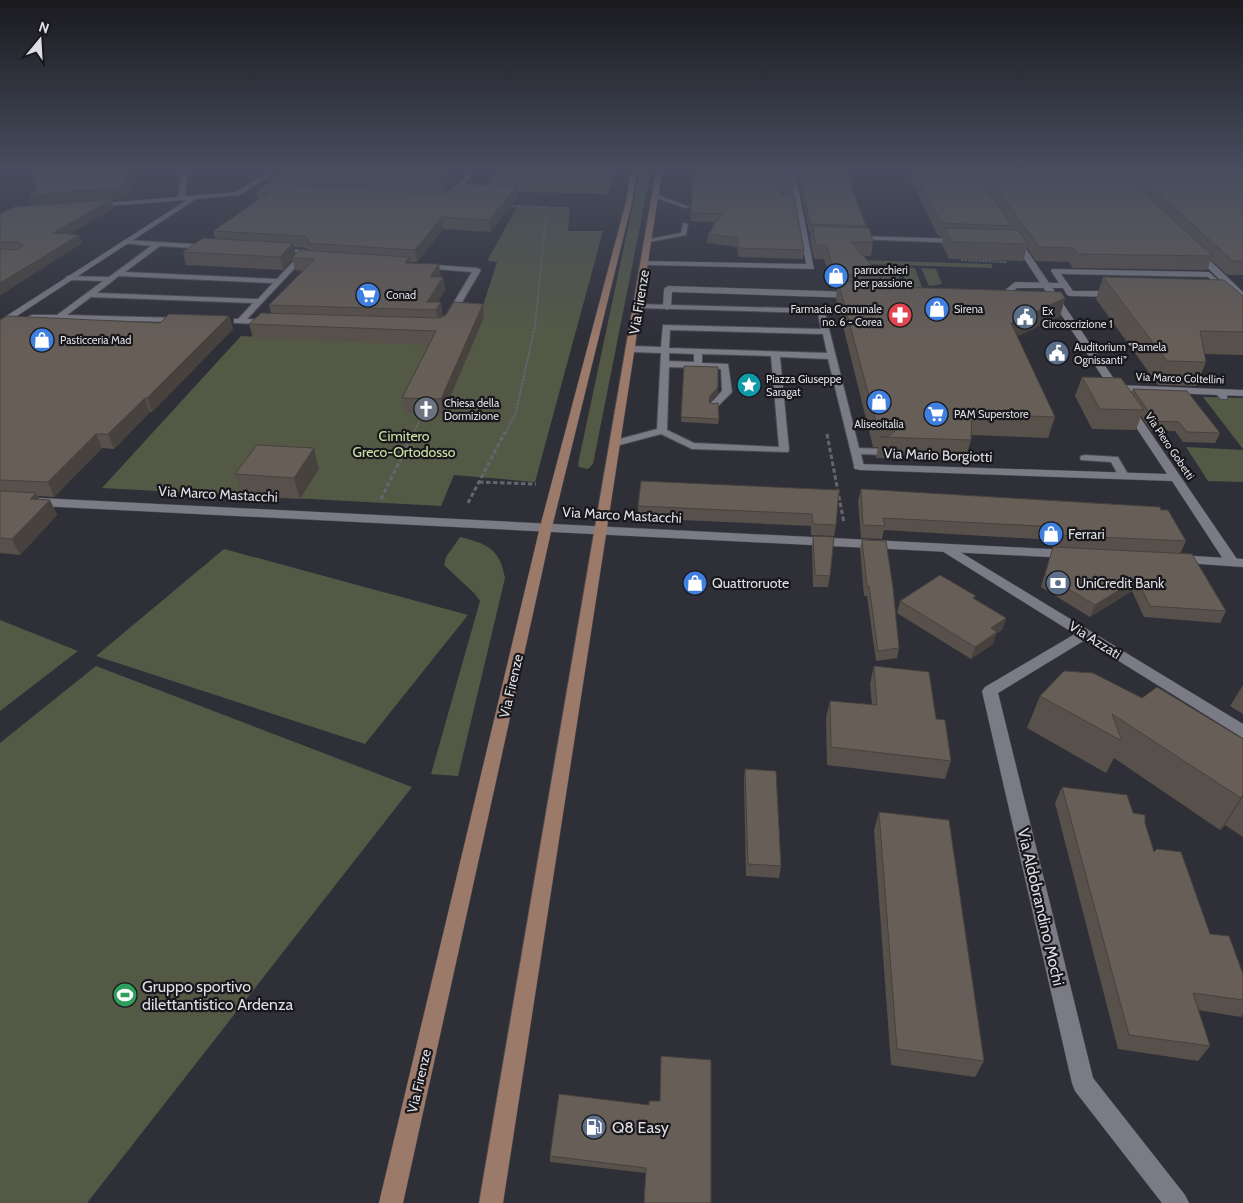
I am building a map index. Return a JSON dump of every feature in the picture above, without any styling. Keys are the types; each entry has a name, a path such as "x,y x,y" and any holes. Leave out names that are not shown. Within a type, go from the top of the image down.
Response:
{"main road":[{"name":"Via Firenze","path":"391,1203 546,527 623,227"},
{"name":"Via Firenze","path":"491,1203 651,227"}],"street":[{"path":"0,324 148,227"},
{"path":"646,263 810,267 801,227"},
{"name":"Via Piero Gobetti","path":"1007,228 1013,243 1047,286 1176,478 1238,562"},
{"path":"1189,245 1243,297"},
{"path":"1122,294 1070,293 1055,271 1209,275 1233,298 1217,297"},
{"path":"1225,280 1243,280"},
{"path":"982,298 1001,298 1015,285 1066,286"},
{"path":"667,307 668,290 868,295"},
{"name":"Via Marco Coltellini","path":"1115,388 1221,395 1243,393"},
{"name":"Via Mario Borgiotti","path":"859,467 1176,478"},
{"name":"Via Marco Mastacchi","path":"0,500 1080,554"},
{"name":"Via Azzati","path":"947,548 1243,732"},
{"path":"1166,559 1238,562"},
{"name":"Via Aldobrandino Mochi","path":"1085,634 990,691 1083,1083 1177,1203"}],"lane":[{"path":"649,240 684,234 685,227"},
{"path":"804,236 814,236"},
{"path":"853,238 969,242"},
{"path":"125,242 217,247"},
{"path":"58,318 158,244"},
{"path":"240,322 306,252 266,250"},
{"path":"299,259 314,260"},
{"path":"410,266 477,270 442,328"},
{"path":"70,278 113,277 279,281"},
{"path":"89,295 261,301"},
{"path":"638,306 667,307"},
{"name":"Via Mario Borgiotti","path":"667,307 821,311 859,467"},
{"path":"12,316 192,320"},
{"path":"230,321 278,323"},
{"path":"662,431 666,327 825,332"},
{"path":"632,349 831,356"},
{"path":"698,350 698,365"},
{"path":"616,443 662,431 692,446 784,450 775,353"},
{"path":"664,364 725,366 727,392 714,404"},
{"path":"855,451 884,452"},
{"path":"1085,458 1114,460 1124,476"}],"path":[{"path":"466,506 516,412 535,326 545,227"},
{"path":"372,518 423,414"},
{"path":"826,429 848,542"},
{"path":"479,482 535,484 537,476"}],"green space":[{"name":"Cimitero Greco-Ortodosso","path":"506,227 568,227 568,231 603,231 535,482 454,475 441,506 102,488 241,336 470,346 497,262 487,261"},
{"path":"628,227 640,227 593,464 588,469 579,467 578,464"},
{"path":"858,260 991,264 993,268 862,264"},
{"path":"871,267 896,268 904,290 893,291"},
{"path":"901,267 915,268 922,287 908,289"},
{"path":"921,268 936,269 942,284 929,286"},
{"path":"1203,397 1243,398 1243,449"},
{"path":"1186,447 1243,450 1243,482 1208,481"},
{"path":"460,537 478,542 491,549 500,560 505,578 458,776 431,774 480,601 444,565 446,557"},
{"path":"224,549 468,615 365,744 96,656"},
{"path":"0,620 78,651 0,711"},
{"name":"Gruppo sportivo dilettantistico Ardenza","path":"96,666 412,787 87,1203 0,1203 0,743"}],"building":[{"path":"0,227 63,227 53,233 79,235 0,283 0,249 17,250 23,246 18,242 0,242"},
{"path":"219,227 434,227 415,250 307,243 309,240 304,236 213,231"},
{"path":"714,227 800,227 804,250 738,248 738,238 708,234"},
{"path":"812,227 869,228 873,242 851,242 880,275 835,274 826,245 816,245"},
{"path":"1025,227 1181,227 1213,256 1077,254 1073,248 1039,247"},
{"path":"1195,227 1243,227 1243,261 1233,261"},
{"path":"945,228 1018,230 1028,244 952,242"},
{"path":"203,238 293,243 280,257 183,252"},
{"path":"299,250 409,257 405,263 439,264 430,277 443,277 427,302 441,302 436,310 269,305 315,259 292,258"},
{"path":"1103,277 1224,280 1243,296 1243,332 1200,331 1206,362 1167,361"},
{"path":"838,281 889,282 894,287 1061,292 1065,298 1011,323 1055,417 972,414 971,440 880,437 889,436 895,431 888,427 877,426"},
{"path":"454,302 483,304 441,399 402,398 436,331 249,324 261,313 440,318 446,315"},
{"path":"169,314 229,316 108,434 96,434 48,482 0,480 0,320 7,316 160,323"},
{"path":"684,366 718,367 718,387 710,396 709,402 711,404 718,403 719,419 681,417"},
{"path":"1082,377 1121,378 1144,410 1100,409"},
{"path":"1133,389 1187,391 1220,433 1187,432 1179,422 1155,421"},
{"path":"257,445 314,448 294,478 235,474"},
{"path":"641,481 839,490 836,525 813,524 812,514 638,506"},
{"path":"861,489 1160,507 1161,510 1168,510 1186,541 1056,535 1058,527 883,518 885,526 863,525"},
{"path":"0,491 36,493 30,499 50,500 12,539 0,538"},
{"path":"813,536 834,537 830,576 815,575"},
{"path":"862,540 886,541 899,648 878,651 869,586 867,586"},
{"path":"1053,547 1192,554 1226,611 1150,606 1137,579 1095,605 1045,575"},
{"path":"940,575 976,596 973,598 1006,618 991,628 997,632 975,647 900,601"},
{"path":"874,666 929,672 936,719 945,720 951,761 831,747 830,701 877,705"},
{"path":"1064,671 1093,673 1142,698 1157,687 1243,739 1243,795 1241,798 1112,714 1122,741 1040,696"},
{"path":"745,769 776,771 781,866 748,864"},
{"path":"1062,787 1127,795 1133,813 1145,815 1145,823 1154,852 1157,849 1181,852 1210,934 1229,936 1243,974 1243,1000 1193,993 1210,1046 1129,1035"},
{"path":"879,812 949,820 984,1061 897,1049"},
{"path":"661,1056 711,1060 711,1203 644,1203 646,1168 550,1156 559,1094 649,1105 649,1101 660,1101"}],"place":[{"name":"parrucchieri per passione","path":"836,276"},
{"name":"Conad","path":"368,295"},
{"name":"Sirena","path":"937,309"},
{"name":"Farmacia Comunale no. 6 - Corea","path":"900,315"},
{"name":"Ex Circoscrizione 1","path":"1025,317"},
{"name":"Pasticceria Mad","path":"42,340"},
{"name":"Auditorium \"Pamela Ognissanti\"","path":"1057,353"},
{"name":"Piazza Giuseppe Saragat","path":"749,385"},
{"name":"Aliseoitalia","path":"879,402"},
{"name":"Chiesa della Dormizione","path":"426,409"},
{"name":"PAM Superstore","path":"936,414"},
{"name":"Ferrari","path":"1051,534"},
{"name":"Quattroruote","path":"695,583"},
{"name":"UniCredit Bank","path":"1058,583"},
{"name":"Gruppo sportivo dilettantistico Ardenza","path":"125,995"},
{"name":"Q8 Easy","path":"594,1127"}]}
